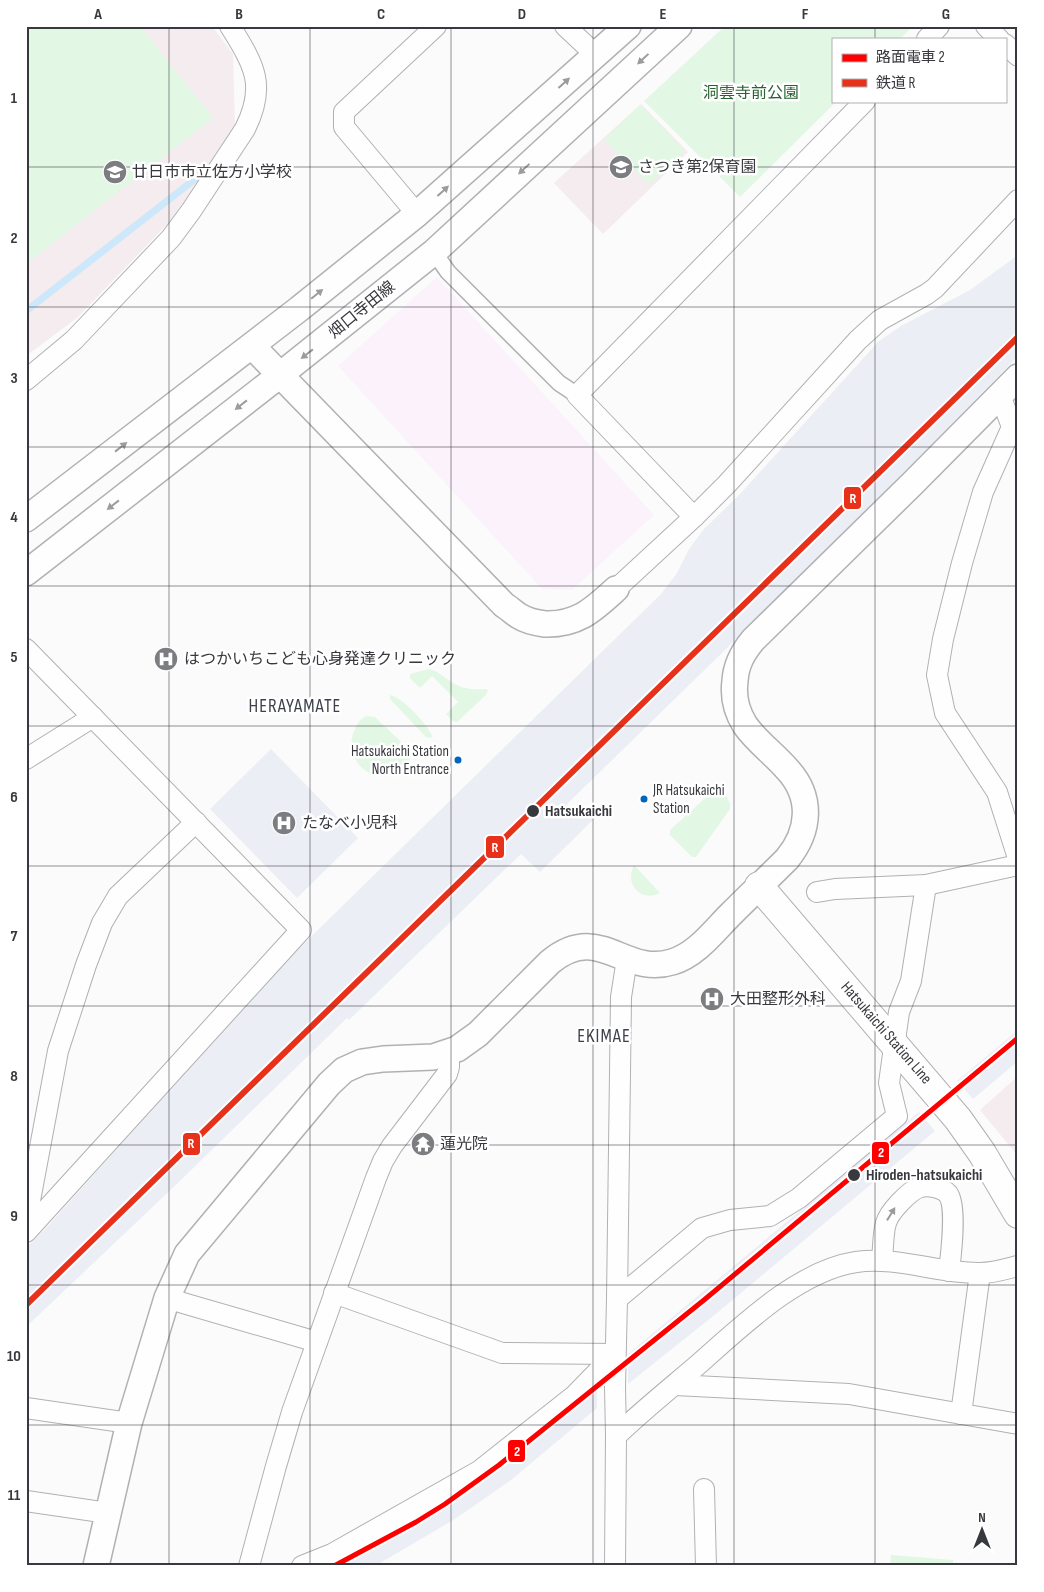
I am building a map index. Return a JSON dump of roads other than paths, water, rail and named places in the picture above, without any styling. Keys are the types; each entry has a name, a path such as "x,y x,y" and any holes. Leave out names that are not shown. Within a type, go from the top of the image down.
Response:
{"main road":[{"name":"Hatsukaichi Station Line","path":"759,886 958,1119 982,1153 1018,1214"}],"street":[{"path":"26,380 74,340 171,238 245,129 256,99 256,83 253,67 230,26"},
{"path":"417,214 344,127 344,112 436,26"},
{"path":"565,26 596,55"},
{"path":"26,519 252,346 417,214 628,26"},
{"name":"畑口寺田線","path":"26,572 280,375 434,252 679,26"},
{"path":"928,38 939,26"},
{"path":"986,26 998,38"},
{"path":"1006,45 1018,56"},
{"path":"577,395 864,102"},
{"path":"252,346 504,605 520,617 539,623 559,624 578,619 595,608 694,517 759,450 858,340 880,320 936,288 1018,200"},
{"path":"434,252 448,272 559,383 577,395 694,517"},
{"path":"96,1566 130,1423 167,1298 187,1254 329,1084 344,1070 362,1062 382,1059 433,1057 457,1049 478,1034 558,955 568,950 590,946 648,965 670,963 680,959 699,947 794,850 803,830 805,808 800,787 794,777 745,725 740,715 734,692 736,670 740,659 753,640 1018,377"},
{"path":"1000,395 1012,427 983,492 962,563 943,639 938,676 945,713 997,792 1018,858"},
{"path":"26,649 301,930 26,1232"},
{"path":"26,759 93,717"},
{"path":"26,1222 58,1051 102,923 118,896 196,822"},
{"path":"817,892 835,889 926,886 1018,865"},
{"path":"617,1299 702,1228 730,1220 770,1216 799,1198 896,1116 889,1083 894,1043 899,1012 911,981 926,886"},
{"path":"615,1566 621,997 626,959"},
{"path":"249,1566 287,1430 334,1293 383,1161 402,1131 446,1074 449,1067 449,1052"},
{"path":"882,1261 886,1224 892,1211 919,1188 936,1187 948,1194 952,1205 953,1222 950,1270"},
{"path":"616,1436 639,1414 744,1325 805,1279 856,1262 882,1261 980,1273 1018,1266"},
{"path":"961,1414 980,1273"},
{"path":"334,1293 502,1353 616,1354"},
{"path":"167,1298 317,1342"},
{"path":"302,1566 332,1554 479,1471 575,1395 616,1354"},
{"path":"675,1385 849,1394 1018,1424"},
{"path":"26,1408 130,1423"},
{"path":"704,1489 706,1566"},
{"path":"26,1501 108,1513"}],"waterway":[{"path":"26,311 199,176"}],"tram line":[{"name":"2","path":"334,1566 416,1522 445,1504 499,1465 704,1300 1018,1038"}],"rail line":[{"name":"R","path":"26,1305 1018,337"}],"place":[{"name":"さつき第2保育園","path":"621,167"},
{"name":"廿日市市立佐方小学校","path":"115,172"},
{"name":"はつかいちこども心身発達クリニック","path":"166,659"},
{"name":"Hatsukaichi Station North Entrance","path":"458,760"},
{"name":"JR Hatsukaichi Station","path":"644,799"},
{"name":"Hatsukaichi","path":"533,811"},
{"name":"たなべ小児科","path":"284,823"},
{"name":"大田整形外科","path":"712,999"},
{"name":"蓮光院","path":"423,1144"},
{"name":"Hiroden-hatsukaichi","path":"854,1175"}],"district":[{"name":"HERAYAMATE","path":"295,706"},
{"name":"EKIMAE","path":"604,1036"}],"park label":[{"name":"洞雲寺前公園","path":"751,93"}]}
